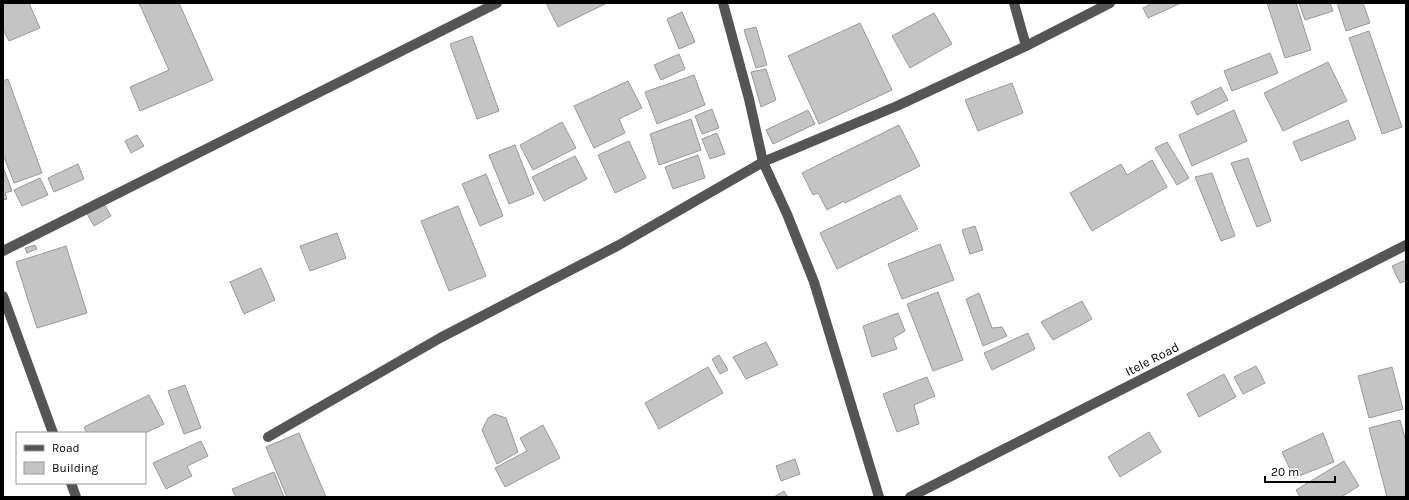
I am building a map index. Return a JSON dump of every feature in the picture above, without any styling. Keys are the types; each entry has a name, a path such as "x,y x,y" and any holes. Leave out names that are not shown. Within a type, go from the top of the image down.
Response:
{"street":[{"path":"3,251 498,3"},
{"path":"723,3 749,99 763,162 787,214 814,282 879,497"},
{"path":"1014,3 1026,46"},
{"path":"268,437 440,338 619,245 763,162 897,106 1026,46 1110,3"},
{"name":"Itele Road","path":"910,497 1406,245"},
{"path":"3,296 53,432"},
{"path":"71,484 76,497"}],"building":[{"path":"3,3 29,3 40,28 9,41 3,29"},
{"path":"139,3 179,3 213,80 140,111 130,87 169,70"},
{"path":"546,3 607,3 558,27"},
{"path":"1153,3 1181,3 1148,18 1143,8"},
{"path":"1267,3 1296,3 1311,50 1285,58"},
{"path":"1299,3 1330,3 1333,11 1305,20"},
{"path":"1337,3 1363,3 1370,23 1346,31"},
{"path":"682,12 695,42 679,49 667,19"},
{"path":"934,13 952,44 910,68 892,36"},
{"path":"860,23 892,90 819,124 788,56"},
{"path":"756,27 767,65 756,68 744,30"},
{"path":"1369,31 1402,127 1382,134 1349,38"},
{"path":"472,36 499,111 477,119 450,44"},
{"path":"1270,53 1278,73 1232,91 1224,71"},
{"path":"679,54 685,69 661,80 654,65"},
{"path":"1328,62 1347,101 1283,131 1264,93"},
{"path":"766,69 776,100 761,107 751,72"},
{"path":"694,75 705,105 657,124 645,92"},
{"path":"8,79 42,173 14,183 3,154 3,81"},
{"path":"628,81 642,108 619,119 625,133 594,148 574,106"},
{"path":"1012,83 1023,113 978,131 965,100"},
{"path":"1221,87 1228,100 1197,115 1191,102"},
{"path":"712,109 719,128 702,134 695,116"},
{"path":"808,110 815,124 773,144 766,130"},
{"path":"1234,110 1247,141 1192,166 1179,135"},
{"path":"691,119 701,150 659,165 650,134"},
{"path":"1348,120 1356,139 1301,161 1293,142"},
{"path":"562,122 576,148 533,170 520,145"},
{"path":"899,125 920,166 845,203 844,201 827,210 818,193 813,195 802,173"},
{"path":"717,133 725,154 710,159 702,139"},
{"path":"137,135 144,146 131,153 125,141"},
{"path":"629,141 646,178 615,193 598,155"},
{"path":"1167,142 1189,178 1177,185 1155,148"},
{"path":"515,145 534,194 509,204 489,155"},
{"path":"698,155 705,178 673,189 665,167"},
{"path":"575,156 587,179 544,201 532,177"},
{"path":"1248,158 1271,221 1257,227 1231,163"},
{"path":"1152,160 1167,187 1092,231 1070,193 1121,164 1127,175"},
{"path":"78,164 84,179 54,192 48,178"},
{"path":"3,167 12,191 5,193 7,199 3,200"},
{"path":"1212,173 1235,236 1221,241 1195,177"},
{"path":"486,174 503,216 480,226 462,184"},
{"path":"40,178 48,195 22,206 14,190"},
{"path":"900,195 918,229 837,269 820,233"},
{"path":"103,202 111,216 94,226 86,212"},
{"path":"458,206 486,276 449,291 421,221"},
{"path":"975,226 983,250 970,254 962,230"},
{"path":"337,233 346,258 310,271 300,246"},
{"path":"940,244 954,280 902,299 888,264"},
{"path":"35,245 37,249 27,253 25,248"},
{"path":"66,246 87,313 37,328 16,262"},
{"path":"1406,260 1406,281 1400,283 1392,266"},
{"path":"261,268 275,300 244,314 230,282"},
{"path":"938,292 963,360 933,371 907,304"},
{"path":"979,293 992,328 1002,327 1007,336 983,346 966,299"},
{"path":"1082,301 1092,319 1053,340 1041,322"},
{"path":"898,313 905,331 893,338 897,349 872,357 863,326"},
{"path":"1028,333 1035,349 992,370 984,353"},
{"path":"766,342 778,365 746,379 733,357"},
{"path":"719,355 728,370 720,374 712,359"},
{"path":"1256,366 1265,383 1243,394 1234,377"},
{"path":"708,367 723,393 659,429 645,403"},
{"path":"1392,367 1403,409 1369,418 1358,376"},
{"path":"1224,374 1236,397 1199,417 1187,394"},
{"path":"927,377 935,396 914,405 919,424 897,432 883,394"},
{"path":"185,385 201,428 184,434 168,391"},
{"path":"149,395 164,424 146,433 86,432 84,427"},
{"path":"494,414 506,418 518,452 497,464 482,430 488,418"},
{"path":"1400,420 1406,442 1406,497 1387,497 1369,428"},
{"path":"543,425 560,458 505,487 495,468 527,451 520,438"},
{"path":"1149,432 1161,452 1120,477 1108,457"},
{"path":"299,433 326,497 287,497 266,447"},
{"path":"1323,433 1334,462 1294,478 1282,452"},
{"path":"201,441 208,456 187,466 192,476 166,489 153,463"},
{"path":"795,459 800,474 781,481 776,466"},
{"path":"1344,461 1359,486 1341,497 1300,497 1296,490"},
{"path":"274,472 284,497 236,497 232,489"},
{"path":"784,491 788,497 774,497"}]}
